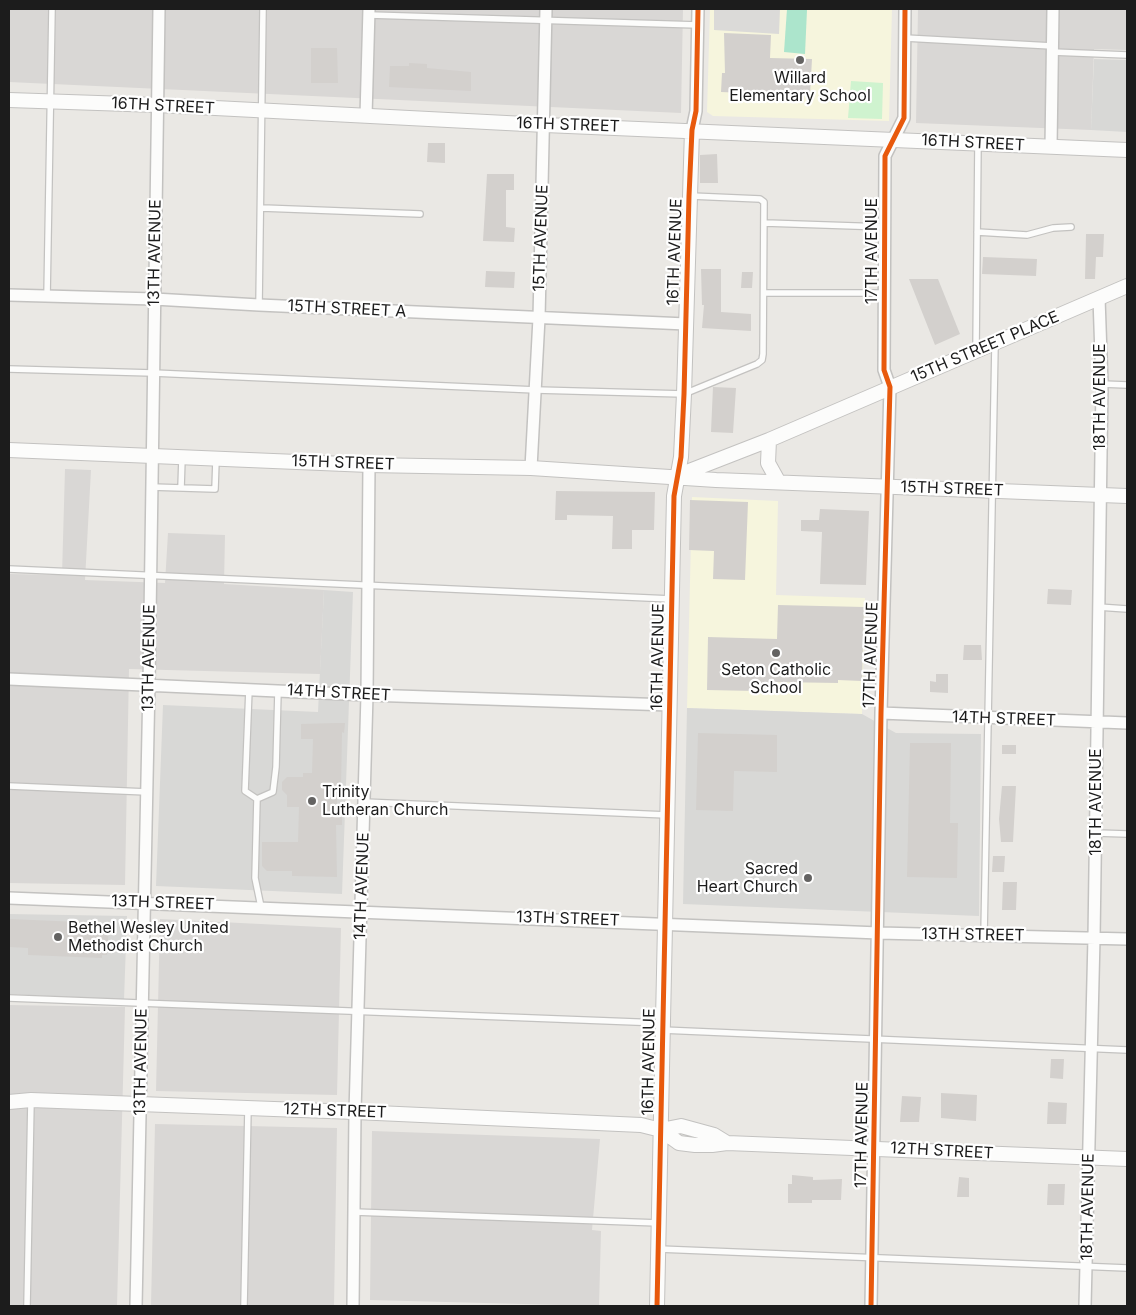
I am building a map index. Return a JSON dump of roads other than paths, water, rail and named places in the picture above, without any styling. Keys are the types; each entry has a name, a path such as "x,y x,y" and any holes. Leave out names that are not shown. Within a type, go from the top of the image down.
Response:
{"street":[{"name":"13TH AVENUE","path":"136,1306 149,684 159,9"},
{"name":"15TH AVENUE","path":"532,468 545,125 546,9"},
{"name":"16TH AVENUE","path":"657,1306 674,496 681,457 689,196 692,130 696,111 698,9"},
{"name":"17TH AVENUE","path":"872,1306 882,714 890,387 884,370 886,156 904,118 905,9"},
{"path":"1051,147 1053,9"},
{"path":"366,116 369,12"},
{"name":"16TH STREET","path":"9,100 157,105 545,125 1127,150"},
{"name":"15TH STREET PLACE","path":"677,476 769,440 1127,286"},
{"name":"15TH STREET A","path":"9,295 154,299 259,306 686,324"},
{"name":"18TH AVENUE","path":"1085,1306 1096,832 1098,494 1102,384 1100,298"},
{"path":"769,440 768,463 778,481"},
{"name":"15TH STREET","path":"9,450 369,465 532,468 716,480 1127,496"},
{"name":"14TH AVENUE","path":"353,1306 355,1112 367,695 369,465"},
{"name":"14TH STREET","path":"9,679 367,695 670,704"},
{"name":"14TH STREET","path":"882,714 1127,724"},
{"name":"13TH STREET","path":"9,898 879,933 1127,939"},
{"name":"12TH STREET","path":"9,1102 31,1100 641,1125 661,1130 679,1143 712,1146 727,1143 1127,1159"}],"lane":[{"path":"47,296 52,9"},
{"path":"259,306 262,208 263,9"},
{"path":"369,12 546,21 698,25"},
{"path":"905,38 1127,55"},
{"path":"976,350 978,144"},
{"path":"9,369 153,372 536,390 684,394 762,360 764,293 764,202 760,199 689,196"},
{"path":"262,208 420,214"},
{"path":"765,223 885,227"},
{"path":"977,232 1027,235 1053,228 1071,227"},
{"path":"764,293 884,293"},
{"path":"984,935 995,342"},
{"path":"1102,384 1127,385"},
{"path":"181,488 182,457"},
{"path":"151,487 215,489 216,458"},
{"path":"9,569 672,599"},
{"path":"1098,607 1127,609"},
{"path":"249,689 245,791 257,798"},
{"path":"257,798 273,792 276,767 278,690"},
{"path":"9,786 146,792"},
{"path":"257,798 255,878 261,907"},
{"path":"364,802 667,815"},
{"path":"1096,832 1127,834"},
{"path":"9,998 662,1027 877,1041 1127,1050"},
{"path":"26,1306 31,1100"},
{"path":"244,1306 248,1108"},
{"path":"354,1212 659,1223"},
{"path":"659,1249 1127,1268"}],"place":[{"name":"Willard Elementary School","path":"800,60"},
{"name":"Seton Catholic School","path":"776,653"},
{"name":"Trinity Lutheran Church","path":"312,801"},
{"name":"Sacred Heart Church","path":"808,878"},
{"name":"Bethel Wesley United Methodist Church","path":"58,937"}]}
